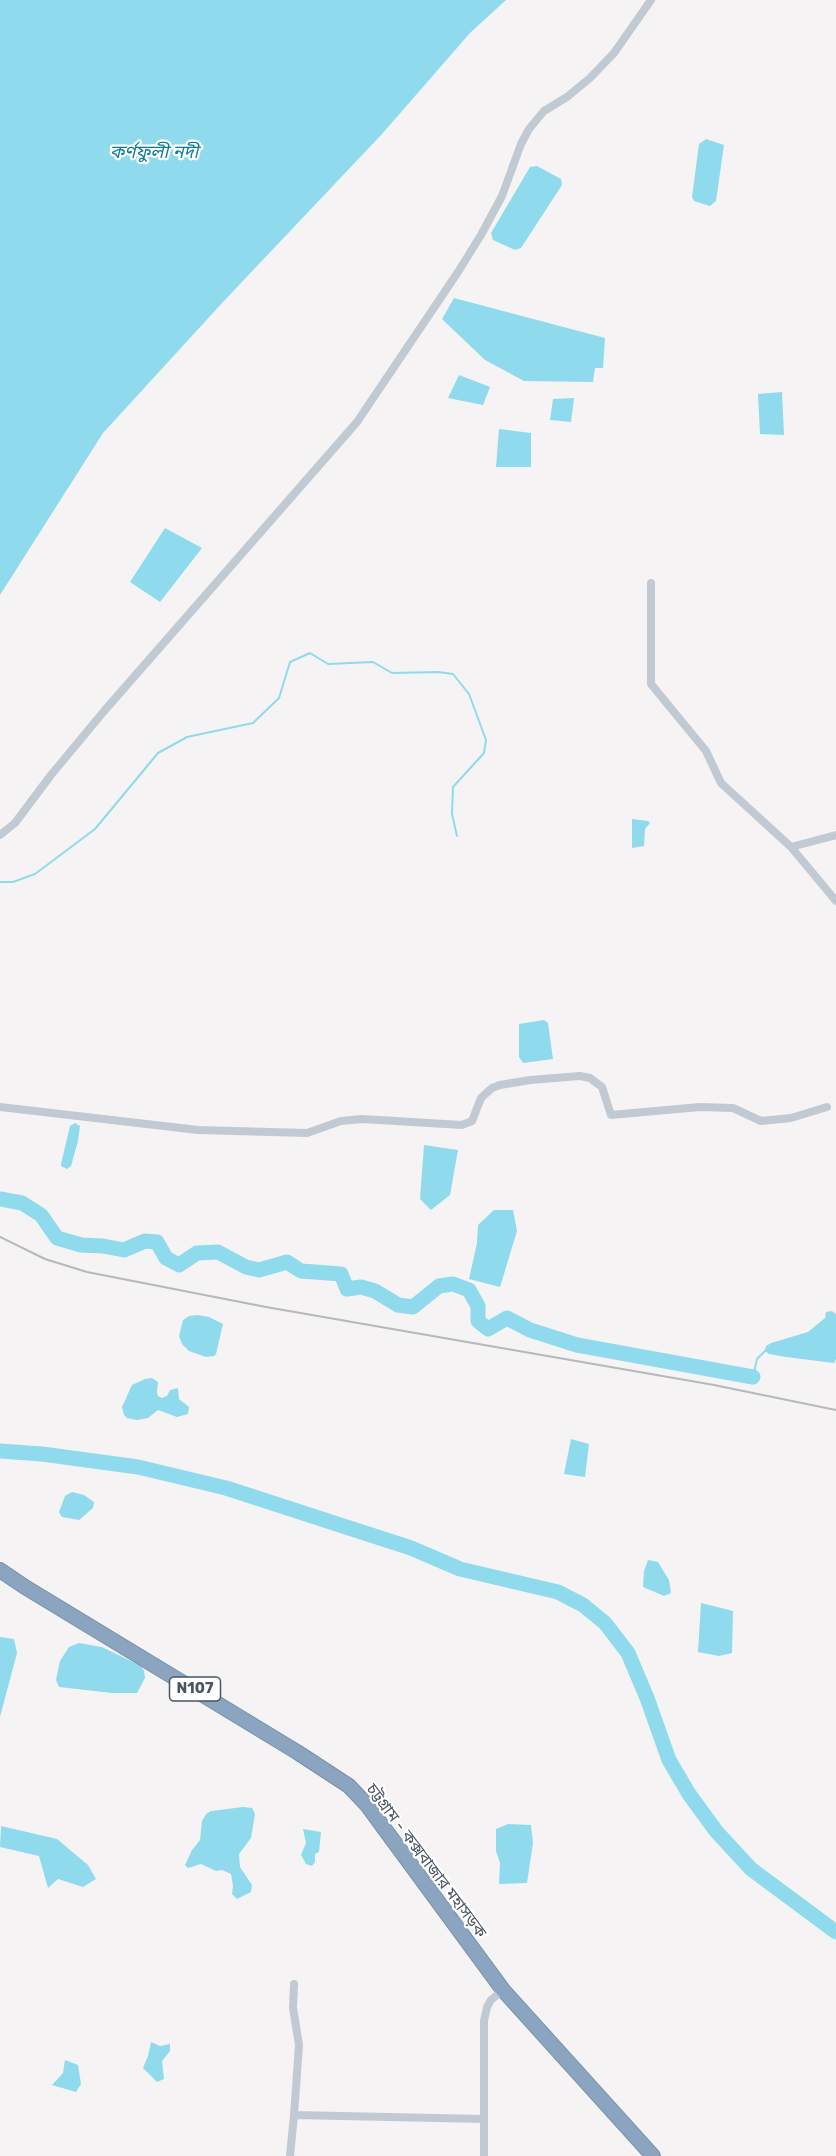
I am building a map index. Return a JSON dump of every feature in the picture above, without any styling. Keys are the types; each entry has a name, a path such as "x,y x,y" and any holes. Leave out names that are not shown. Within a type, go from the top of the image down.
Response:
{"highway":[{"name":"চট্টগ্রাম - কক্সবাজার মহাসড়ক","path":"0,1570 340,1779 357,1794 503,1990 652,2156"}],"street":[{"path":"0,835 20,818 51,775 105,710 357,422 481,235 501,196 529,129 544,111 567,97 590,78 614,53 651,0"},
{"path":"651,583 651,684 706,752 721,783 791,847 836,901"},
{"path":"791,847 836,835"},
{"path":"0,1107 170,1128 297,1134 316,1131 350,1119 440,1125 468,1124 472,1121 481,1098 492,1088 530,1080 580,1076 590,1078 602,1087 612,1115 700,1107 733,1108 761,1121 791,1118 827,1107"},
{"path":"290,2156 299,2045 292,2008 294,1984"},
{"path":"484,2156 484,2021 491,2000 503,1990"},
{"path":"294,2115 484,2119"}],"water":[{"name":"কর্ণফুলী নদী","path":"0,0 506,0 470,33 382,134 103,433 0,595"},
{"path":"706,139 724,145 716,201 710,206 694,201 692,197 699,144"},
{"path":"537,166 561,179 562,185 521,248 515,250 493,240 491,233 530,167"},
{"path":"454,298 605,338 603,368 595,368 593,382 524,381 485,360 442,319"},
{"path":"459,375 490,387 483,405 448,398"},
{"path":"782,392 784,435 760,434 758,394"},
{"path":"574,398 571,422 550,420 553,399"},
{"path":"499,429 531,433 531,467 496,467"},
{"path":"165,528 202,548 160,602 130,582"},
{"path":"632,819 650,823 645,829 644,846 632,848"},
{"path":"544,1020 548,1023 553,1059 523,1063 519,1057 519,1024"},
{"path":"75,1123 80,1126 78,1141 71,1166 67,1169 61,1164 70,1126"},
{"path":"424,1145 458,1150 450,1195 431,1210 420,1199"},
{"path":"494,1210 513,1210 517,1231 500,1287 469,1279 477,1243 478,1225"},
{"path":"832,1311 836,1314 836,1359 834,1363 786,1357 765,1351 766,1346 771,1343 808,1332 825,1318 826,1312"},
{"path":"189,1316 209,1317 223,1324 214,1356 206,1357 189,1351 182,1344 179,1336 183,1320"},
{"path":"152,1378 158,1382 158,1396 162,1398 167,1396 170,1390 178,1388 179,1399 189,1407 188,1414 177,1417 158,1410 148,1418 137,1420 124,1415 122,1407 132,1385"},
{"path":"571,1439 589,1444 585,1477 564,1474"},
{"path":"72,1492 84,1495 94,1502 93,1508 79,1520 62,1517 59,1512 65,1496"},
{"path":"648,1560 658,1562 669,1580 671,1593 664,1596 643,1587 644,1571"},
{"path":"701,1603 733,1611 732,1653 719,1656 698,1652"},
{"path":"0,1637 14,1639 17,1653 0,1717"},
{"path":"79,1643 102,1647 141,1666 145,1678 137,1693 112,1693 59,1687 56,1680 60,1661 69,1647"},
{"path":"252,1808 255,1814 251,1838 239,1854 240,1867 252,1885 251,1892 237,1899 232,1894 231,1874 222,1870 216,1871 201,1864 188,1868 185,1865 200,1840 202,1821 206,1814 211,1811"},
{"path":"508,1824 531,1825 533,1843 527,1883 499,1884 500,1863 496,1851 496,1829"},
{"path":"1,1826 57,1839 88,1865 96,1879 83,1887 58,1879 48,1888 39,1856 0,1847"},
{"path":"303,1829 321,1832 319,1852 315,1854 315,1862 312,1866 306,1864 301,1855 306,1843"},
{"path":"151,2042 160,2046 170,2044 170,2051 162,2061 164,2079 157,2082 143,2068"},
{"path":"65,2060 78,2065 81,2084 76,2092 52,2085 63,2073"}],"waterway":[{"path":"0,882 13,882 35,874 95,829 158,753 187,737 253,723 279,698 290,662 310,653 328,664 373,662 392,673 453,674 469,694 486,740 484,753 453,787 452,814 457,836"},
{"path":"0,1199 22,1203 41,1215 57,1238 81,1245 124,1250 145,1241 157,1242 166,1258 179,1265 197,1253 218,1252 246,1267 259,1270 287,1262 301,1271 341,1274 347,1289 361,1287 375,1291 398,1305 413,1307 439,1286 453,1284 469,1290 478,1306 478,1321 488,1329 507,1318 530,1330 577,1345 753,1377"},
{"path":"753,1377 757,1359 766,1350"},
{"path":"0,1451 42,1454 138,1467 226,1488 411,1548 460,1569 558,1592 583,1605 605,1623 628,1653 669,1760 689,1794 716,1831 751,1869 836,1932"}],"railway":[{"path":"0,1237 45,1259 87,1272 266,1307 714,1385 836,1410"}]}
